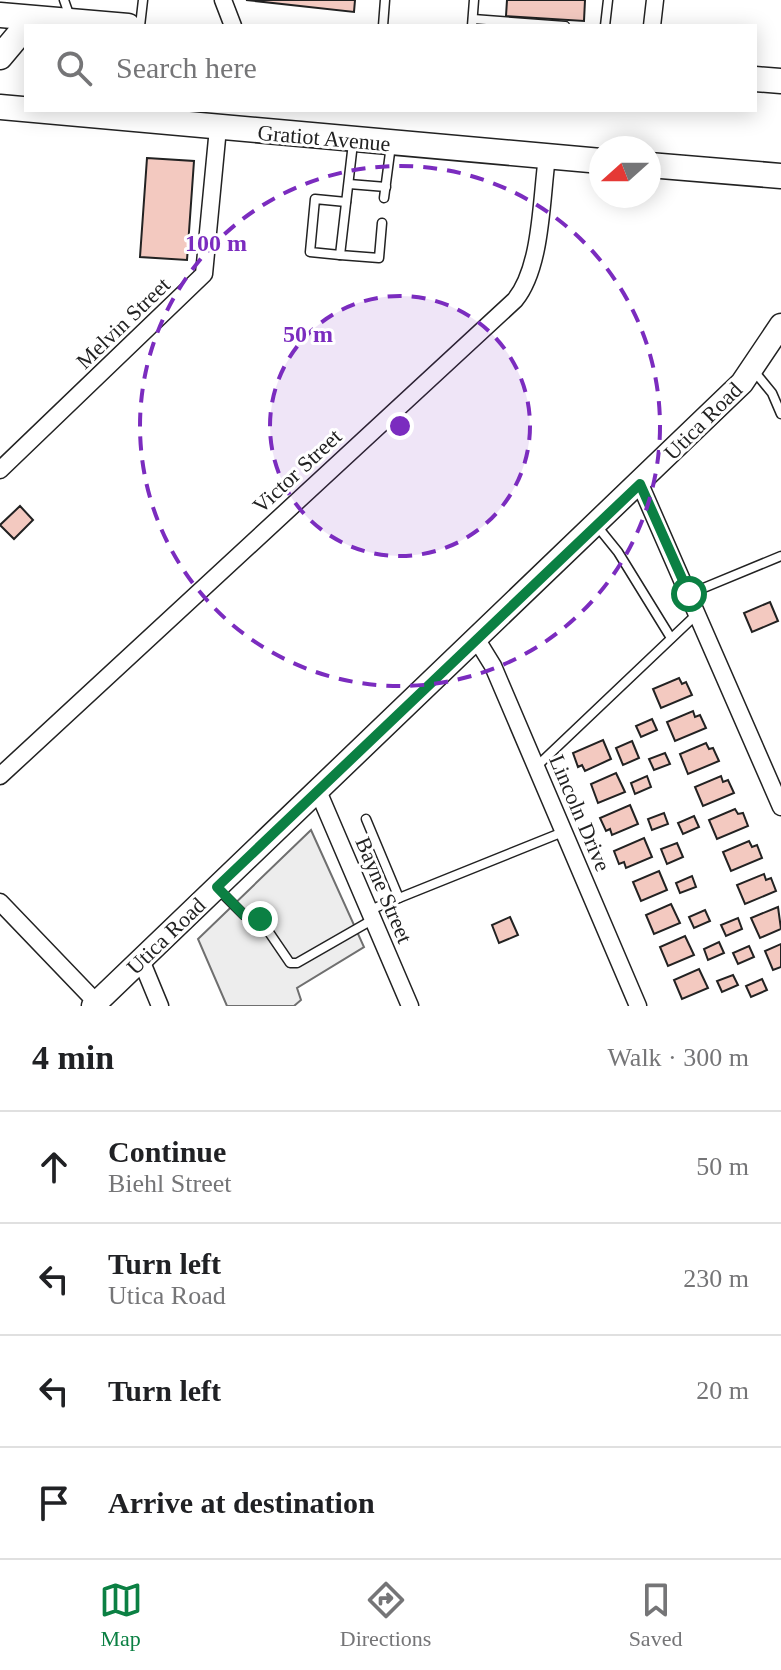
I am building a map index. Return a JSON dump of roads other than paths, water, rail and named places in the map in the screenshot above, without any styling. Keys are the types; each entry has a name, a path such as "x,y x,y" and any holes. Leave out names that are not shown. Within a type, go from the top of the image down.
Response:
{"main road":[{"path":"0,15 30,23 68,10 120,24"},
{"path":"0,57 24,30"},
{"path":"757,79 781,81"},
{"name":"Gratiot Avenue","path":"1,105 24,107"},
{"name":"Gratiot Avenue","path":"67,112 589,160"},
{"path":"661,166 781,176"},
{"name":"Utica Road","path":"94,1004 640,484 742,383 781,325"}],"street":[{"path":"223,0 232,24"},
{"path":"652,24 655,0"},
{"name":"Melvin Street","path":"0,470 204,274 218,128"},
{"name":"Victor Street","path":"0,776 515,300 525,287 532,267 547,157"},
{"path":"640,484 781,807"},
{"name":"Lincoln Drive","path":"477,640 493,666 638,1006"},
{"name":"Bayne Street","path":"318,791 410,1006"},
{"path":"0,902 94,1004"},
{"path":"141,960 160,1006"}],"lane":[{"path":"140,24 143,0"},
{"path":"383,24 385,0"},
{"path":"474,0 473,23 504,24"},
{"path":"605,24 608,0"},
{"path":"340,255 354,140"},
{"path":"384,198 391,144"},
{"path":"349,184 386,187"},
{"path":"346,202 315,199 310,252 379,258 382,223"},
{"path":"752,369 772,393 781,414"},
{"path":"597,526 618,552 671,638"},
{"path":"689,594 781,556"},
{"path":"536,767 697,614"},
{"path":"366,819 399,898"},
{"path":"217,887 244,915 260,919 290,963 297,963 399,898 564,832"}]}
